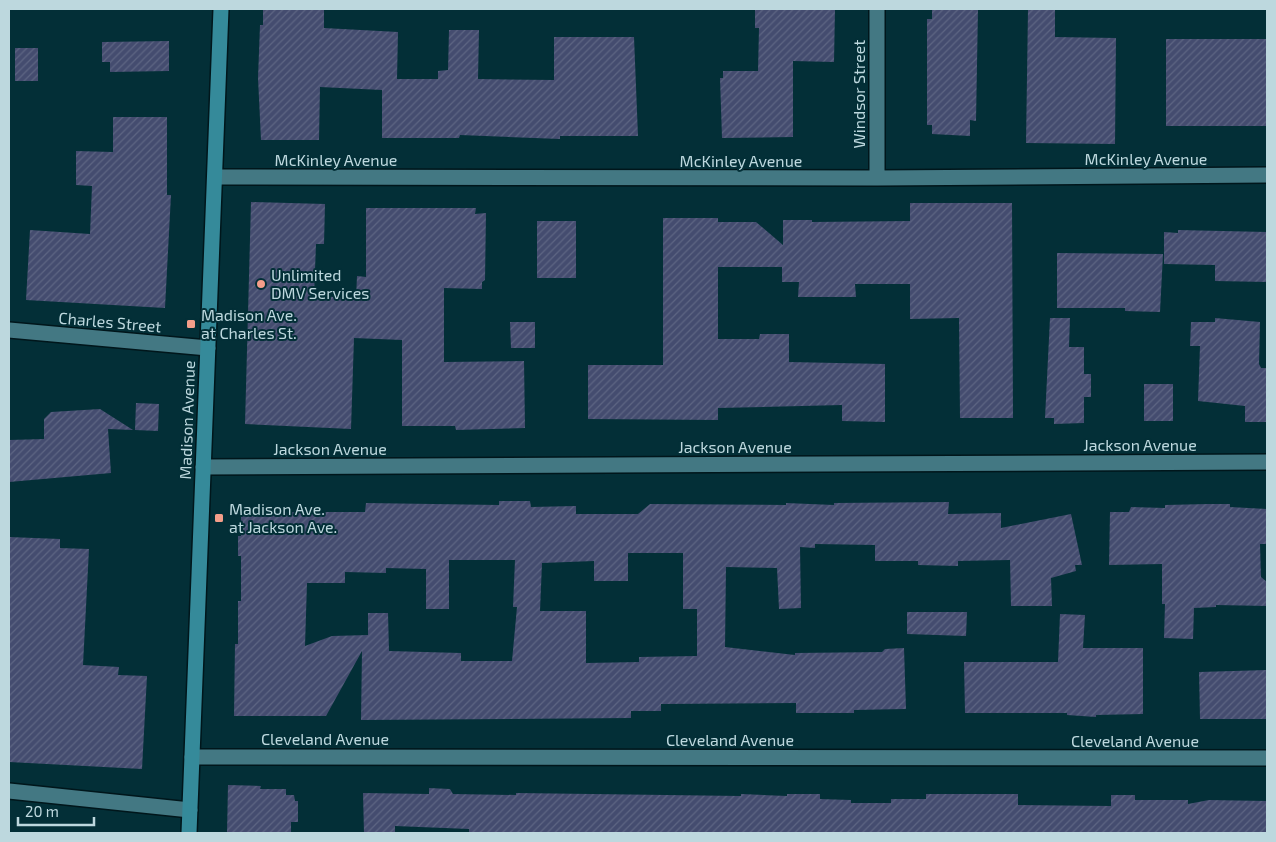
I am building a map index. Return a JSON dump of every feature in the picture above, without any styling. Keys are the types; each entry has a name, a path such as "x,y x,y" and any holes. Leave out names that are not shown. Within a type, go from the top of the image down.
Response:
{"main road":[{"name":"Madison Avenue","path":"189,833 221,9"}],"street":[{"name":"Windsor Street","path":"876,9 877,178"},
{"name":"McKinley Avenue","path":"215,177 877,178 1267,175"},
{"name":"Charles Street","path":"9,330 208,348"},
{"name":"Jackson Avenue","path":"203,467 1267,462"},
{"name":"Cleveland Avenue","path":"192,757 1267,758"},
{"path":"9,791 190,810"}],"building":[{"path":"263,9 324,9 324,28 398,32 397,79 438,79 438,71 448,70 449,30 479,30 478,79 554,80 554,37 634,37 638,136 560,136 560,139 460,135 459,138 382,138 382,90 320,87 319,140 261,140 258,78 260,25 263,25"},
{"path":"755,9 835,9 834,62 793,61 793,137 722,138 720,78 723,78 723,71 758,71 759,28 755,28"},
{"path":"932,9 978,9 976,121 970,120 970,136 932,134 932,125 927,125 927,19 932,19"},
{"path":"1028,9 1055,9 1055,37 1116,38 1115,144 1026,143"},
{"path":"1166,39 1267,39 1267,126 1166,126"},
{"path":"169,41 169,71 110,72 110,62 102,62 102,42"},
{"path":"15,48 38,48 38,81 15,81"},
{"path":"113,117 167,117 167,195 171,195 165,308 26,300 30,230 90,234 92,186 76,185 76,151 113,152"},
{"path":"251,202 325,204 324,244 316,244 314,296 356,298 357,276 366,277 366,208 476,208 475,214 486,213 485,280 482,282 482,289 444,288 444,362 524,361 525,428 456,430 455,426 402,426 402,340 354,338 351,429 245,424"},
{"path":"910,203 1012,203 1013,418 960,418 959,318 910,319 910,284 855,284 856,297 798,297 799,282 782,282 782,267 718,267 718,339 759,339 760,334 789,334 789,362 885,364 885,422 842,421 842,405 718,408 718,420 588,419 588,365 663,365 663,218 718,218 718,222 756,222 783,245 783,220 812,220 812,222 910,221"},
{"path":"537,221 576,221 576,278 537,278"},
{"path":"1178,230 1267,232 1267,282 1215,281 1215,265 1164,264 1164,232 1178,233"},
{"path":"1057,253 1163,254 1160,312 1125,311 1125,308 1057,308"},
{"path":"1050,318 1070,318 1069,347 1084,347 1084,374 1091,374 1091,397 1084,397 1084,423 1054,424 1054,418 1045,418"},
{"path":"1215,318 1260,322 1259,364 1261,368 1267,368 1267,422 1245,422 1245,406 1198,401 1200,346 1190,346 1191,322 1215,322"},
{"path":"510,322 535,322 535,348 511,348"},
{"path":"1144,384 1173,384 1173,421 1144,421"},
{"path":"136,403 159,404 158,431 135,430"},
{"path":"100,409 133,430 108,429 111,473 9,482 9,440 44,439 44,419 51,412"},
{"path":"499,501 530,501 531,507 576,506 576,514 638,514 650,504 786,505 786,503 834,505 834,503 949,502 948,514 1001,513 1001,528 1071,514 1082,565 1075,565 1076,571 1051,578 1052,606 1011,606 1010,560 958,561 958,566 918,565 918,561 875,561 875,545 815,544 815,548 800,547 801,608 779,609 777,568 726,567 725,647 795,655 795,653 882,652 885,649 904,648 906,709 854,710 854,713 796,713 796,703 661,704 661,711 631,711 631,718 361,720 362,651 326,716 234,716 235,644 238,644 238,601 241,601 241,556 238,556 238,536 241,536 241,512 365,512 366,503 499,505","holes":["628,553 683,553 683,609 697,609 697,656 639,657 639,662 586,663 586,611 540,611 542,563 594,561 594,581 628,581","449,560 515,560 513,607 517,607 512,661 461,661 461,653 389,651 388,613 368,613 368,635 332,636 305,646 307,583 345,583 345,572 386,573 386,568 426,569 426,609 449,609"]},
{"path":"1230,504 1230,507 1267,509 1267,544 1260,544 1261,577 1267,582 1267,606 1216,605 1216,607 1194,608 1193,639 1164,638 1165,604 1162,604 1162,564 1109,565 1110,512 1129,512 1131,507 1165,508 1165,505"},
{"path":"9,537 60,539 60,548 89,549 83,665 119,667 118,675 147,676 142,769 9,762"},
{"path":"907,612 967,612 966,636 907,634"},
{"path":"1060,614 1085,615 1083,648 1143,648 1143,714 1096,715 1096,717 1067,715 1067,713 965,713 964,662 1058,662"},
{"path":"1267,670 1267,719 1200,719 1199,672"},
{"path":"228,785 261,786 260,789 286,789 286,795 294,795 295,801 298,801 298,822 291,822 291,833 227,833"},
{"path":"429,788 450,789 453,794 516,795 516,793 741,796 741,794 787,796 787,794 820,794 820,799 851,800 851,803 891,803 891,799 926,799 926,794 1018,794 1018,805 1111,806 1111,795 1135,795 1135,800 1188,800 1188,804 1209,800 1267,801 1267,833 469,833 469,829 395,826 395,833 364,833 363,793 429,794"}],"place":[{"name":"Unlimited DMV Services","path":"261,284"},
{"name":"Madison Ave. at Charles St.","path":"191,324"},
{"name":"Madison Ave. at Jackson Ave.","path":"219,518"}]}
